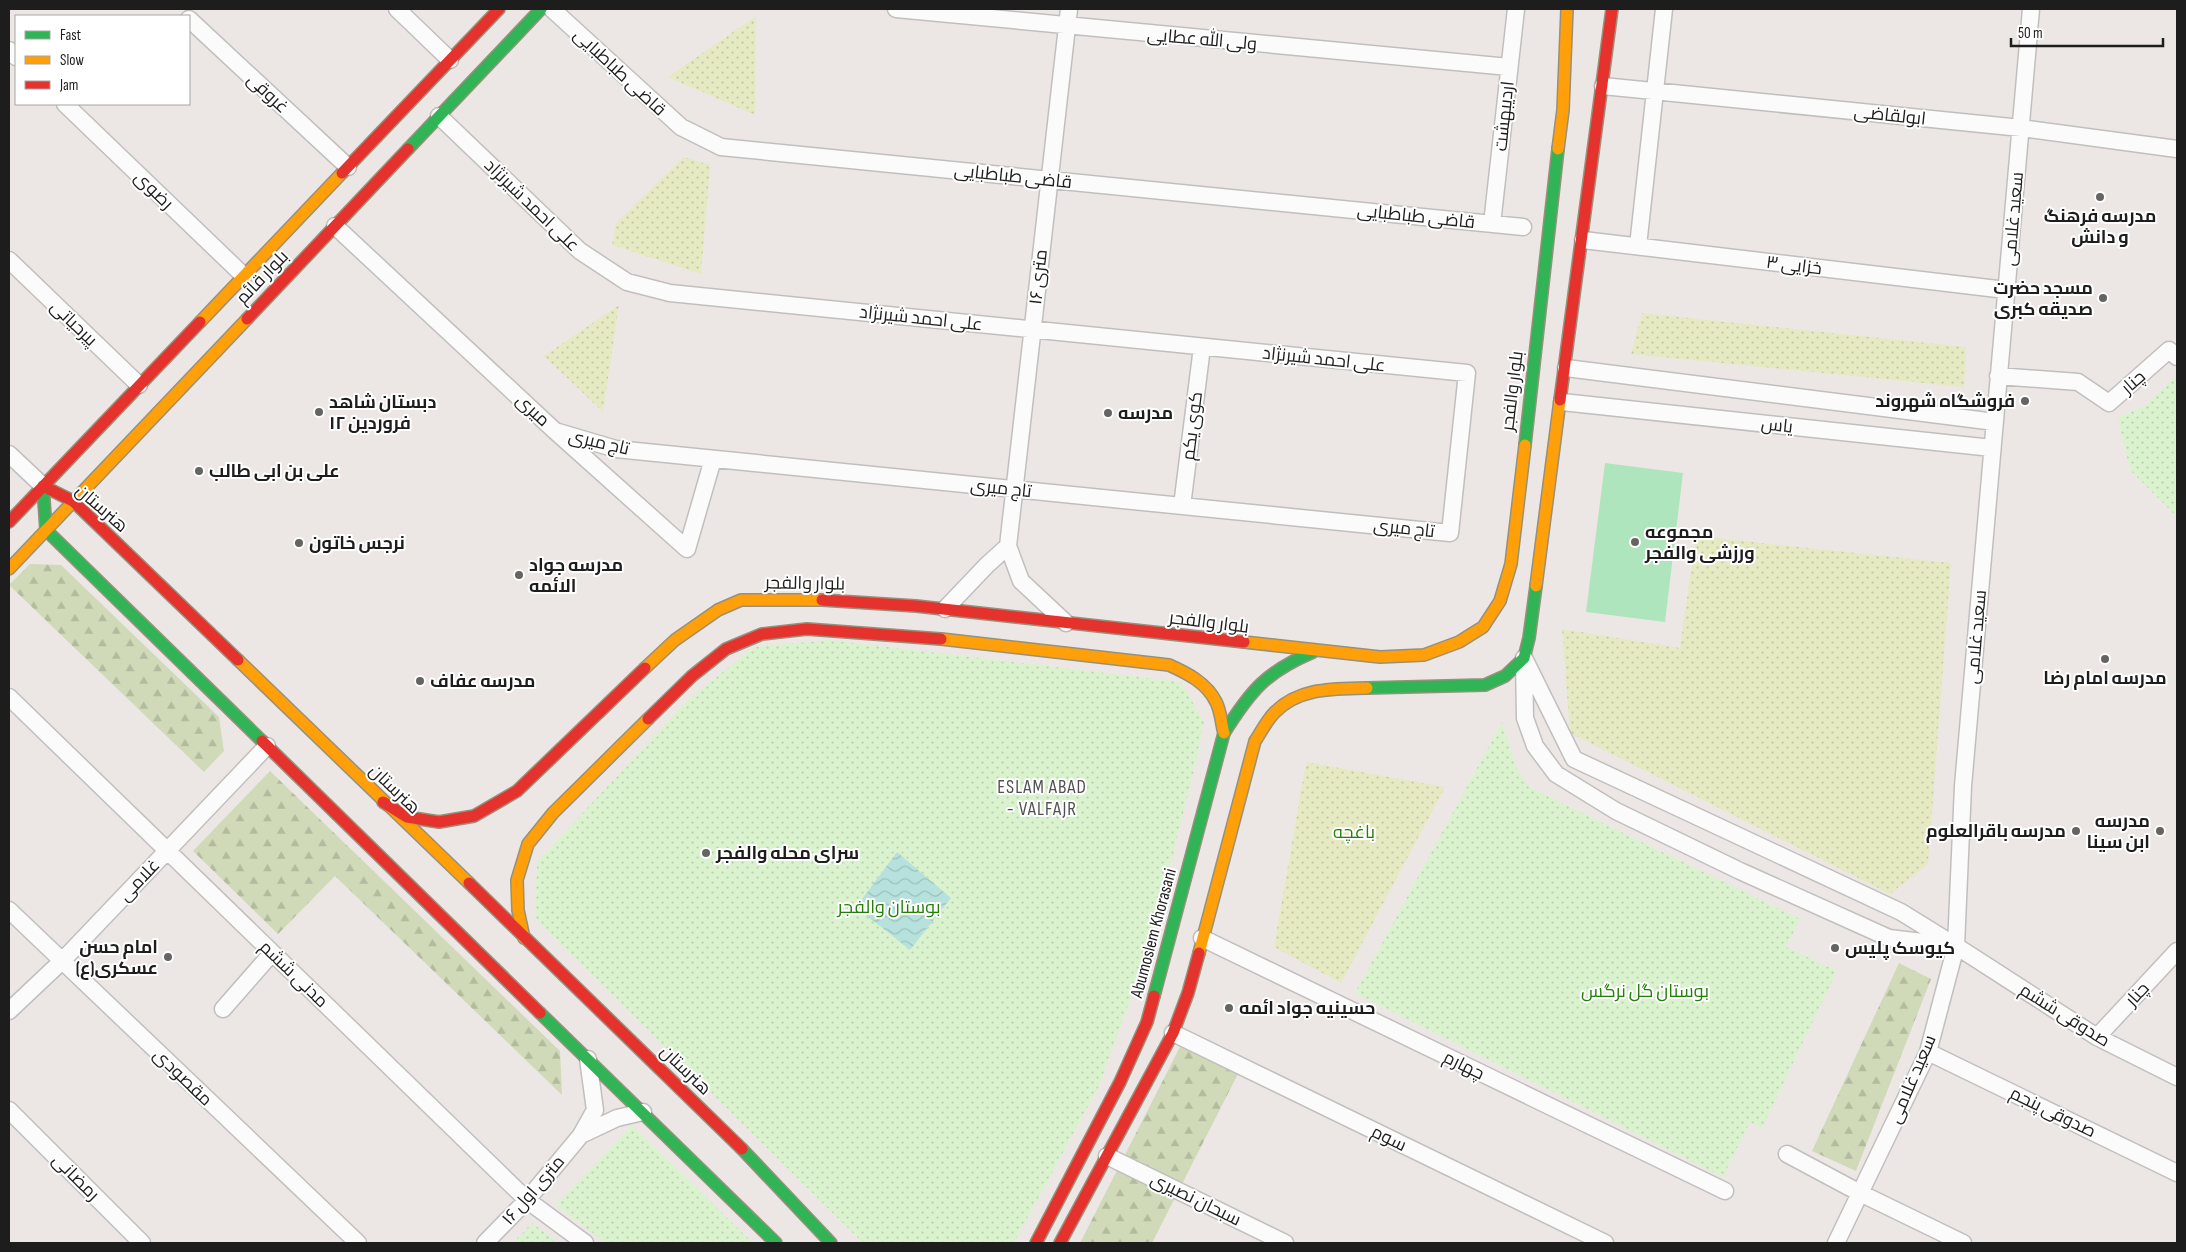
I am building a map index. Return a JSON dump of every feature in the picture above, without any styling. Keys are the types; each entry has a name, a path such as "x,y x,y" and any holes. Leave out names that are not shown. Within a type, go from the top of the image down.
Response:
{"main road":[{"name":"بلوار قائم","path":"9,522 499,9"},
{"name":"بلوار قائم","path":"9,569 541,9"},
{"name":"بلوار والفجر","path":"383,802 407,817 439,822 474,816 517,791 617,693 675,640 718,610 741,600 834,600 945,609 1380,657 1424,655 1459,642 1483,627 1500,601 1511,564 1563,110 1567,9"},
{"path":"1060,1243 1173,1033 1188,993 1255,741 1275,712 1299,695 1328,689 1485,685 1505,676 1524,658 1529,638 1562,402 1612,9"},
{"path":"1533,364 1566,368"},
{"path":"1529,398 1562,402"},
{"path":"43,486 46,530 776,1243"},
{"name":"هنرستان","path":"43,486 73,501 725,1131 831,1243"},
{"path":"524,938 518,910 518,880 528,844 553,813 692,676 726,649 762,634 807,629 901,636 1169,665 1189,674 1206,688 1216,702 1224,732"},
{"name":"Abumoslem Khorasani","path":"1036,1243 1120,1082 1147,1022 1224,732 1244,702 1265,680 1285,664 1314,651"}],"street":[{"path":"397,9 450,60"},
{"name":"قاضی طباطبایی","path":"552,9 680,127 721,147 1523,227"},
{"name":"ولی الله عطایی","path":"896,9 1509,67"},
{"name":"۱۶ متری","path":"1008,546 1069,9"},
{"name":"اردیبهشت","path":"1492,224 1516,9"},
{"path":"1638,246 1664,9"},
{"name":"سعید غلامی","path":"1836,1243 1928,1052 1956,946 1963,786 2031,9"},
{"name":"غروقی","path":"190,19 348,167"},
{"name":"ابولقاضی","path":"1603,86 2021,128 2175,153"},
{"name":"رضوی","path":"66,105 244,276"},
{"name":"علی احمد شیرنژاد","path":"439,116 580,251 626,282 670,293 1467,373 1450,533"},
{"name":"میری","path":"335,226 555,431 687,549 713,459"},
{"name":"خزایی ۳","path":"1582,240 2006,290"},
{"name":"پیرحیاتی","path":"9,260 140,385"},
{"name":"کوی یکم","path":"1182,506 1202,347"},
{"name":"چنار","path":"1998,376 2078,382 2110,403 2169,350 2177,357"},
{"name":"یاس","path":"1566,368 1995,422"},
{"name":"یاس","path":"1562,402 1992,448"},
{"name":"تاج میری","path":"555,431 616,449 1450,533"},
{"path":"9,454 43,486"},
{"path":"945,609 1008,546 1021,582 1066,623"},
{"path":"1524,658 1525,718 1535,746 1556,774 1624,815 1740,871 1889,938 1956,946"},
{"name":"صدوقی ششم","path":"1524,658 1574,760 1901,912 2097,1037 2177,1077"},
{"name":"مدنی ششم","path":"9,697 527,1200 585,1243"},
{"name":"غلامی","path":"9,1011 62,961 267,746"},
{"name":"مقصودی","path":"9,910 358,1243"},
{"name":"چهارم","path":"1202,938 1725,1191"},
{"name":"چنار","path":"2097,1037 2177,951"},
{"path":"223,1008 272,953"},
{"name":"سوم","path":"1173,1033 1605,1243"},
{"name":"صدوقی پنجم","path":"1928,1052 2177,1173"},
{"name":"۱۶ متری اول","path":"485,1243 527,1200 580,1135 595,1110 588,1059"},
{"name":"رمضانی","path":"9,1110 142,1243"},
{"name":"۱۶ متری اول","path":"580,1135 616,1118 643,1112"},
{"path":"1788,1154 1860,1193 1963,1243"},
{"name":"سبحان نصیری","path":"1107,1156 1285,1243"}],"green space":[{"path":"756,16 755,115 668,77"},
{"path":"684,157 710,165 701,274 612,245 616,223"},
{"path":"619,305 603,412 544,356"},
{"path":"1642,313 1966,347 1964,387 1631,354"},
{"path":"2177,375 2177,517 2130,470 2118,418 2146,405"},
{"name":"مجموعه ورزشی والفجر","path":"1605,463 1683,473 1665,622 1586,612"},
{"path":"1696,536 1951,563 1928,864 1890,894 1570,733 1562,629 1680,648"},
{"path":"30,564 61,565 219,717 224,751 204,772 9,585"},
{"name":"بوستان والفجر","path":"829,640 1181,682 1204,722 1152,939 1099,1086 1014,1243 863,1243 535,918 537,862 687,701 754,647"},
{"name":"بوستان گل نرگس","path":"1502,722 1515,765 1529,787 1800,919 1786,947 1837,971 1762,1128 1750,1122 1723,1177 1355,993"},
{"name":"باغچه","path":"1306,762 1445,787 1341,983 1274,947"},
{"path":"270,771 560,1051 562,1095 335,876 278,934 193,851"},
{"path":"1899,963 1931,979 1856,1171 1812,1151"},
{"path":"1184,1039 1241,1068 1152,1243 1080,1243"},
{"path":"632,1125 753,1243 606,1243 556,1205"},
{"path":"532,1223 559,1243 513,1243"}],"water":[{"path":"897,852 951,898 910,950 856,907"}],"traffic: fast":[{"path":"408,149 541,9"},
{"path":"1525,445 1558,149"},
{"path":"43,486 46,530 262,741"},
{"path":"1367,688 1485,685 1505,676 1524,658 1529,638 1536,586"},
{"path":"1154,996 1224,733 1243,705 1261,684 1283,667 1313,652"},
{"path":"540,1013 776,1243"},
{"path":"742,1149 831,1243"}],"traffic: slow":[{"path":"1558,149 1563,110 1567,9"},
{"path":"200,322 342,173"},
{"path":"9,569 247,319"},
{"path":"1536,586 1560,400"},
{"path":"1244,642 1380,657 1424,655 1459,642 1483,627 1500,601 1511,564 1525,445"},
{"path":"645,668 675,640 718,610 741,600 822,600"},
{"path":"941,639 1169,665 1202,684 1212,695 1218,706 1224,733"},
{"path":"238,660 469,883"},
{"path":"1199,953 1255,741 1264,726 1275,712 1295,698 1330,689 1367,688"},
{"path":"524,938 518,910 517,880 528,844 553,813 648,719"}],"traffic: jam":[{"path":"342,173 499,9"},
{"path":"1560,400 1612,9"},
{"path":"247,319 408,149"},
{"path":"9,522 200,322"},
{"path":"43,486 73,501 238,660"},
{"path":"822,600 916,606 1244,642"},
{"path":"648,719 692,676 726,649 762,634 807,629 941,639"},
{"path":"383,802 407,817 439,822 474,816 517,791 645,668"},
{"path":"262,741 540,1013"},
{"path":"469,883 742,1149"},
{"path":"1060,1243 1173,1033 1188,993 1199,953"},
{"path":"1036,1243 1120,1082 1147,1022 1154,996"}],"place":[{"name":"مدرسه فرهنگ و دانش","path":"2100,197"},
{"name":"مسجد حضرت صدیقه کبری","path":"2103,298"},
{"name":"فروشگاه شهروند","path":"2025,401"},
{"name":"دبستان شاهد ۱۲ فروردین","path":"319,412"},
{"name":"مدرسه","path":"1108,413"},
{"name":"علی بن ابی طالب","path":"199,471"},
{"name":"مجموعه ورزشی والفجر","path":"1635,542"},
{"name":"نرجس خاتون","path":"299,543"},
{"name":"مدرسه جواد الائمه","path":"519,575"},
{"name":"مدرسه امام رضا","path":"2105,659"},
{"name":"مدرسه عفاف","path":"420,681"},
{"name":"مدرسه باقرالعلوم","path":"2076,831"},
{"name":"مدرسه ابن سینا","path":"2160,831"},
{"name":"سرای محله والفجر","path":"706,853"},
{"name":"کیوسک پلیس","path":"1835,948"},
{"name":"امام حسن عسکری(ع)","path":"168,957"},
{"name":"حسینیه جواد ائمه","path":"1229,1008"}],"district":[{"name":"ESLAM ABAD - VALFAJR","path":"1042,797"}]}
